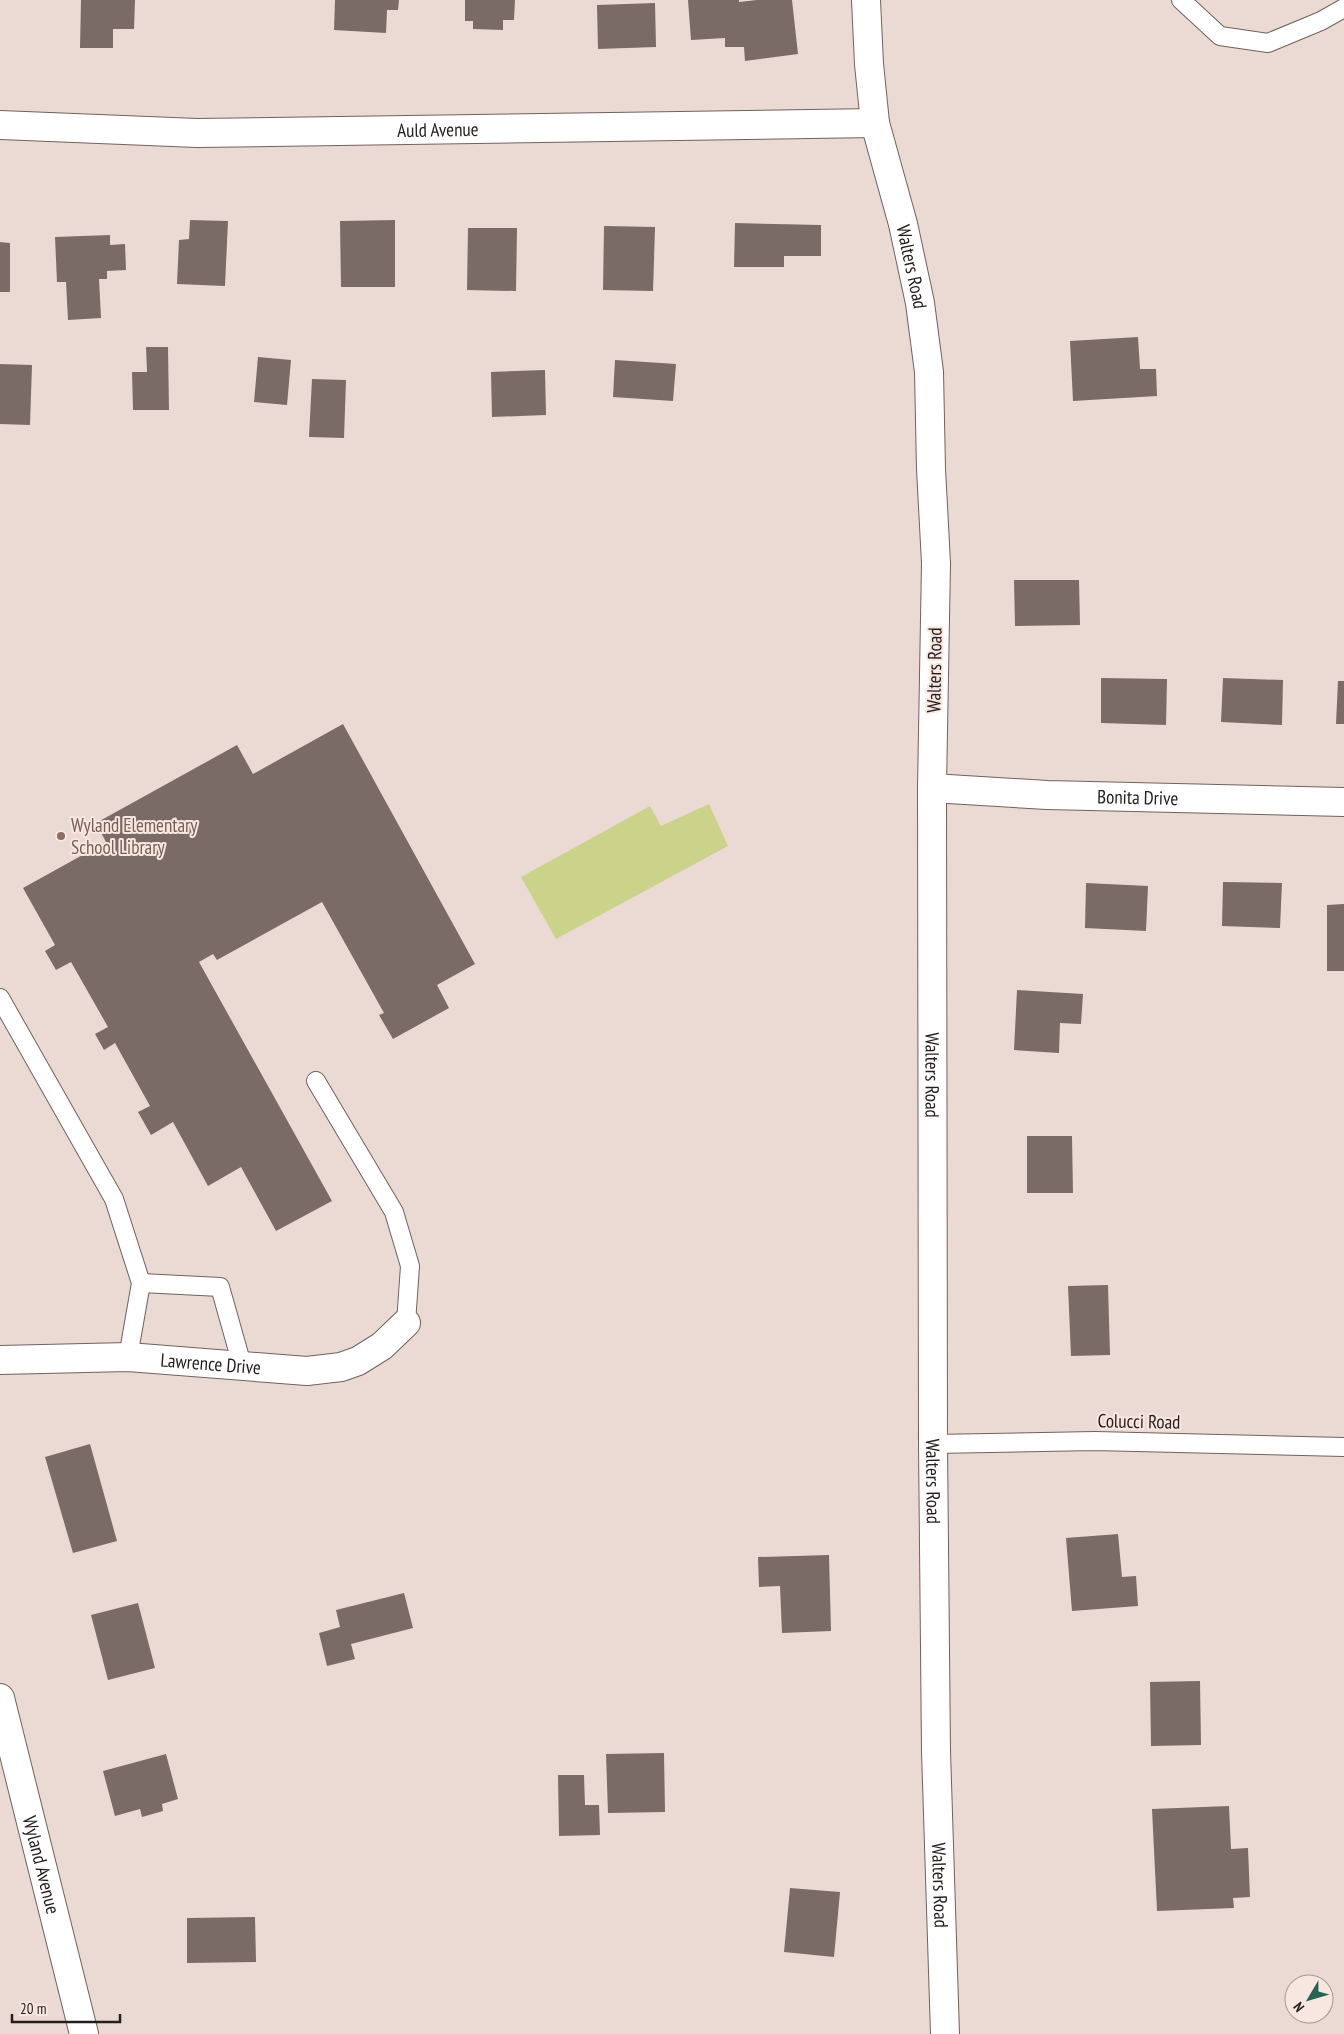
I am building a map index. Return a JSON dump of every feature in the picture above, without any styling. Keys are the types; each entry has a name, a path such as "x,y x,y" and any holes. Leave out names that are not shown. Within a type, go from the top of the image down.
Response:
{"street":[{"name":"Walters Road","path":"866,0 869,64 875,123 903,224 920,302 930,372 931,470 936,563 932,788 933,1444 936,1751 945,2034"},
{"name":"Auld Avenue","path":"0,125 197,133 875,123"},
{"name":"Bonita Drive","path":"932,788 1047,795 1344,802"},
{"name":"Lawrence Drive","path":"0,1360 128,1357 307,1371 341,1367 358,1361 382,1346 406,1323"},
{"name":"Wyland Avenue","path":"0,1698 84,2034"}],"lane":[{"path":"1181,0 1220,36 1268,42 1321,21 1344,8"},
{"path":"0,998 114,1199 141,1283 128,1357"},
{"path":"316,1081 394,1212 410,1266 406,1323"},
{"path":"141,1283 220,1287 242,1365"},
{"name":"Colucci Road","path":"933,1444 1095,1441 1344,1448"}],"green space":[{"path":"709,804 728,846 556,939 521,877 650,806 661,826"}],"building":[{"path":"81,0 135,0 134,29 113,29 113,48 80,48"},
{"path":"335,0 399,0 398,10 387,10 386,33 334,30"},
{"path":"465,0 515,0 514,20 503,20 503,30 473,29 473,21 465,21"},
{"path":"688,0 739,0 739,2 792,0 798,54 745,61 744,47 725,47 725,38 691,40"},
{"path":"655,3 656,47 598,49 597,5"},
{"path":"190,220 228,221 225,286 177,284 179,240 189,239"},
{"path":"395,220 395,287 341,287 340,221"},
{"path":"735,223 821,225 821,256 784,256 784,267 734,267"},
{"path":"604,226 655,227 653,291 603,290"},
{"path":"468,228 517,228 516,291 467,290"},
{"path":"110,235 110,245 125,244 126,270 107,271 107,279 99,279 101,318 68,320 66,282 57,282 55,237"},
{"path":"0,242 10,243 10,292 0,292"},
{"path":"1138,337 1140,369 1156,369 1157,396 1073,401 1070,341"},
{"path":"146,347 168,347 169,410 133,410 132,372 147,372"},
{"path":"258,357 291,360 287,405 254,402"},
{"path":"615,360 676,364 673,401 613,397"},
{"path":"0,364 32,365 30,425 0,424"},
{"path":"545,370 546,415 492,417 491,372"},
{"path":"312,379 346,380 344,438 309,437"},
{"path":"1014,580 1079,580 1080,625 1015,626"},
{"path":"1101,678 1167,679 1166,725 1101,723"},
{"path":"1223,678 1283,680 1282,725 1221,722"},
{"path":"1338,681 1344,681 1344,724 1336,724"},
{"path":"343,724 475,964 437,985 449,1008 393,1039 379,1015 384,1013 322,902 217,960 213,954 199,962 332,1201 276,1231 241,1167 208,1186 173,1122 151,1135 138,1112 150,1106 115,1043 104,1050 95,1034 108,1027 71,962 56,970 45,951 55,945 23,888 106,842 96,823 237,745 253,774"},
{"path":"1223,882 1282,883 1280,928 1222,926"},
{"path":"1086,883 1148,886 1146,931 1085,928"},
{"path":"1344,904 1344,971 1327,971 1327,905"},
{"path":"1017,990 1083,994 1081,1024 1060,1023 1059,1053 1014,1050"},
{"path":"1027,1136 1072,1136 1073,1193 1027,1193"},
{"path":"1108,1285 1110,1355 1071,1356 1068,1286"},
{"path":"90,1444 117,1541 73,1553 45,1457"},
{"path":"1118,1534 1122,1577 1136,1576 1138,1606 1072,1611 1066,1538"},
{"path":"829,1555 831,1631 782,1633 780,1586 759,1587 758,1557"},
{"path":"404,1593 413,1628 351,1644 355,1659 327,1666 319,1633 340,1627 336,1610"},
{"path":"138,1603 155,1668 108,1680 91,1615"},
{"path":"1200,1681 1201,1745 1151,1746 1150,1682"},
{"path":"664,1753 665,1812 608,1813 606,1754"},
{"path":"166,1754 178,1799 162,1804 163,1811 142,1817 140,1809 115,1816 103,1771"},
{"path":"558,1775 584,1775 585,1805 599,1805 600,1835 559,1836"},
{"path":"1229,1806 1231,1849 1248,1848 1250,1897 1233,1898 1234,1908 1157,1911 1152,1809"},
{"path":"790,1888 840,1892 834,1957 784,1952"},
{"path":"255,1917 256,1962 187,1963 187,1918"}],"place":[{"name":"Wyland Elementary School Library","path":"61,836"}]}
